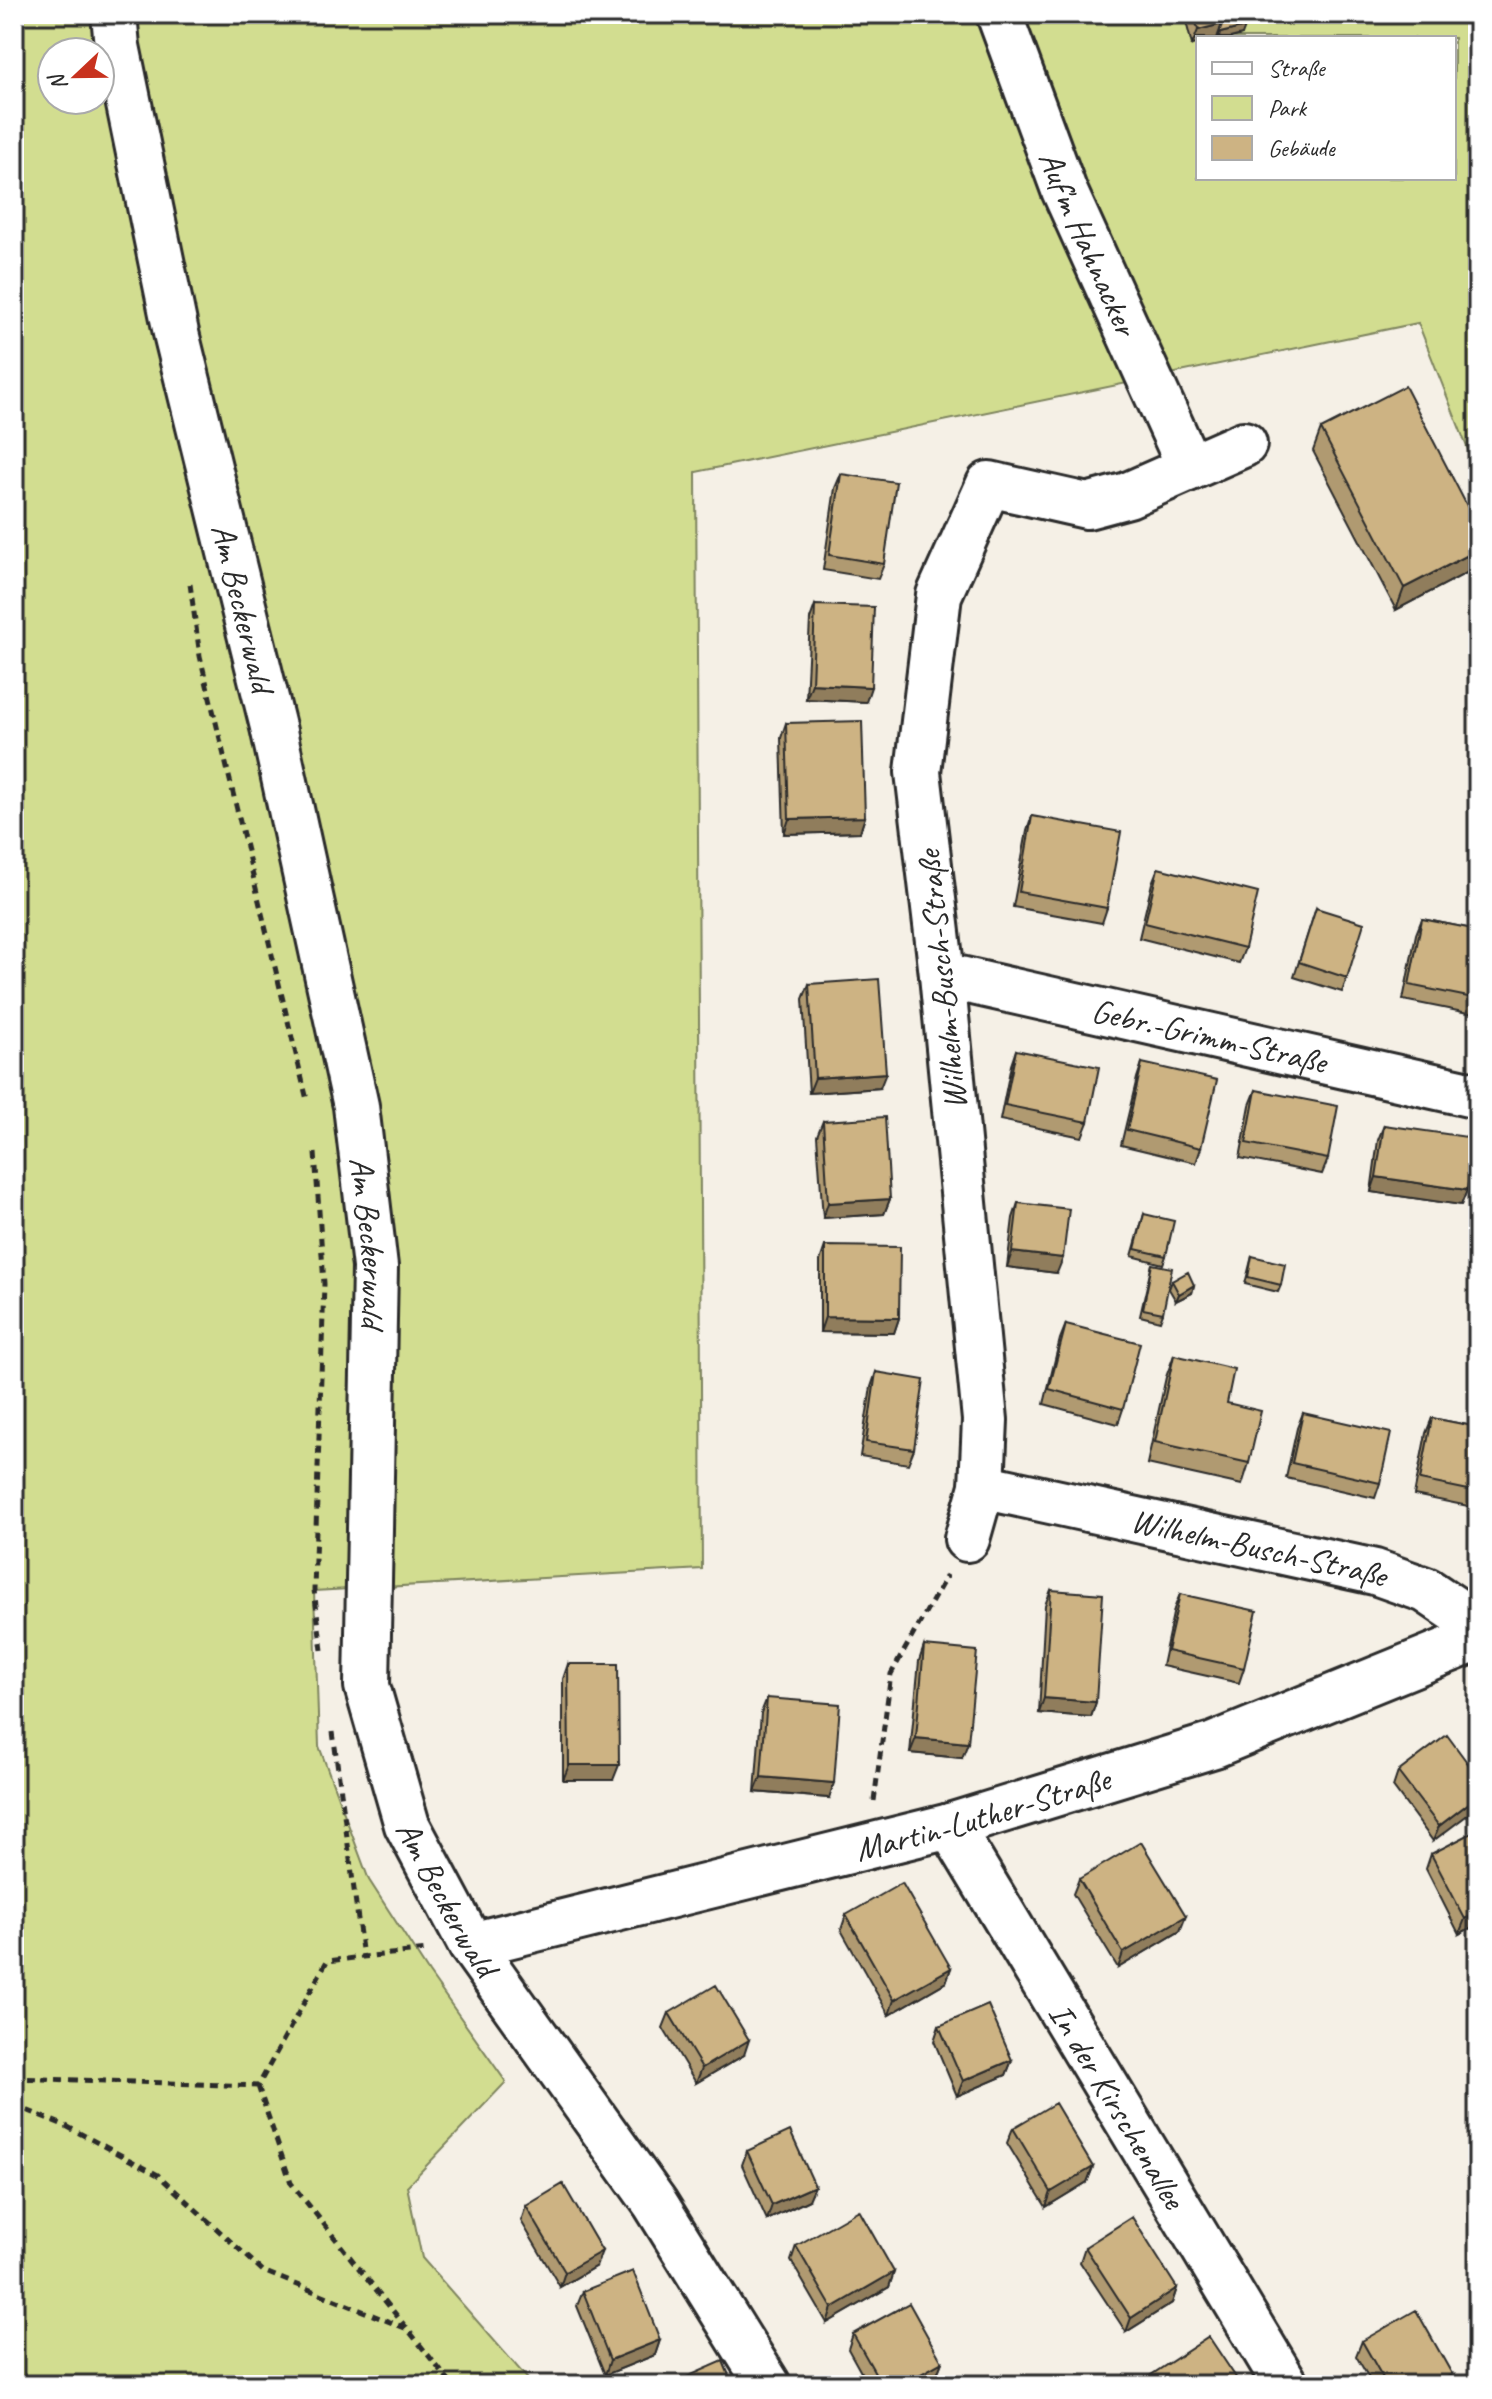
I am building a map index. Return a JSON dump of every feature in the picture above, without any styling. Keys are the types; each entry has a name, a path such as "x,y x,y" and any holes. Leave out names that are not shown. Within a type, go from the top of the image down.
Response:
{"street":[{"name":"Am Beckerwald","path":"114,14 117,46 176,333 273,727 356,1106 375,1267 367,1686 407,1825 471,1945 655,2203 768,2385"},
{"name":"Auf'm Hahnacker","path":"999,14 1064,190 1190,468"},
{"path":"1190,468 1244,444"},
{"name":"Wilhelm-Busch-Straße","path":"967,1539 982,1486 985,1420 942,975 918,772 939,595 989,484 1087,506 1128,495 1190,468"},
{"name":"Gebr.-Grimm-Straße","path":"942,975 1478,1096"},
{"name":"Wilhelm-Busch-Straße","path":"982,1486 1375,1572 1426,1590 1478,1625"},
{"name":"Martin-Luther-Straße","path":"471,1945 950,1826 1214,1745 1478,1638"},
{"name":"In der Kirschenallee","path":"950,1826 1286,2385"}],"path":[{"path":"190,580 200,656 310,1109"},
{"path":"314,1139 324,1284 314,1590 322,1651"},
{"path":"869,1846 891,1674 967,1539"},
{"path":"332,1728 363,1957"},
{"path":"452,2385 291,2183 258,2086 327,1961 471,1945"},
{"path":"14,2078 258,2086"},
{"path":"14,2105 66,2126 158,2175 263,2271 410,2330"}],"green space":[{"path":"14,14 1478,14 1478,475 1418,323 696,472 702,1569 314,1591 319,1746 369,1880 429,1973 506,2082 407,2186 422,2258 533,2385 14,2385"}],"building":[{"path":"1194,14 1220,14 1222,24 1198,30"},
{"path":"1220,14 1242,14 1245,27 1220,33"},
{"path":"1405,386 1478,527 1478,550 1404,588 1321,429"},
{"path":"841,474 896,482 884,564 829,555"},
{"path":"815,605 874,607 871,687 812,684"},
{"path":"862,721 865,817 789,819 786,723"},
{"path":"1032,816 1121,832 1107,908 1019,892"},
{"path":"1158,868 1258,893 1245,948 1145,923"},
{"path":"1316,908 1364,923 1347,978 1299,962"},
{"path":"1422,919 1478,930 1478,999 1409,985"},
{"path":"879,979 886,1073 815,1078 809,984"},
{"path":"1016,1050 1099,1067 1088,1122 1005,1105"},
{"path":"1142,1063 1217,1080 1201,1148 1127,1130"},
{"path":"1256,1090 1338,1106 1328,1159 1246,1143"},
{"path":"885,1117 890,1199 828,1203 823,1121"},
{"path":"1384,1125 1474,1138 1467,1190 1376,1177"},
{"path":"1018,1203 1069,1209 1063,1258 1012,1252"},
{"path":"1144,1214 1174,1221 1166,1256 1135,1249"},
{"path":"825,1246 900,1247 899,1318 825,1317"},
{"path":"1252,1256 1285,1264 1281,1285 1248,1277"},
{"path":"1152,1264 1172,1268 1163,1313 1143,1309"},
{"path":"1188,1272 1194,1285 1179,1294 1172,1281"},
{"path":"1066,1324 1140,1343 1123,1409 1049,1389"},
{"path":"1174,1355 1234,1369 1227,1403 1261,1411 1249,1463 1155,1442"},
{"path":"876,1372 924,1380 914,1449 866,1442"},
{"path":"1303,1413 1391,1433 1380,1483 1292,1463"},
{"path":"1432,1418 1478,1427 1478,1492 1420,1480"},
{"path":"1051,1590 1103,1594 1096,1702 1044,1698"},
{"path":"1180,1594 1257,1611 1244,1668 1167,1651"},
{"path":"924,1646 977,1651 968,1743 916,1738"},
{"path":"568,1664 618,1664 619,1765 569,1765"},
{"path":"767,1698 840,1704 834,1783 761,1777"},
{"path":"1447,1735 1478,1777 1478,1796 1439,1826 1398,1772"},
{"path":"1478,1830 1478,1912 1465,1919 1431,1854"},
{"path":"1141,1842 1186,1916 1123,1953 1079,1879"},
{"path":"902,1883 951,1968 894,2000 846,1915"},
{"path":"716,1985 749,2040 702,2068 669,2013"},
{"path":"988,2005 1012,2060 963,2081 939,2026"},
{"path":"1055,2103 1093,2167 1051,2192 1013,2128"},
{"path":"790,2131 815,2186 772,2205 747,2151"},
{"path":"563,2184 602,2251 565,2272 526,2206"},
{"path":"859,2210 894,2272 832,2308 796,2246"},
{"path":"1132,2217 1177,2288 1131,2318 1085,2247"},
{"path":"633,2271 660,2340 610,2360 583,2291"},
{"path":"909,2303 942,2362 901,2385 882,2385 853,2334"},
{"path":"1416,2310 1452,2374 1433,2385 1387,2385 1362,2341"},
{"path":"1209,2337 1241,2385 1158,2385 1151,2375"},
{"path":"723,2361 733,2385 683,2385 680,2380"}]}
